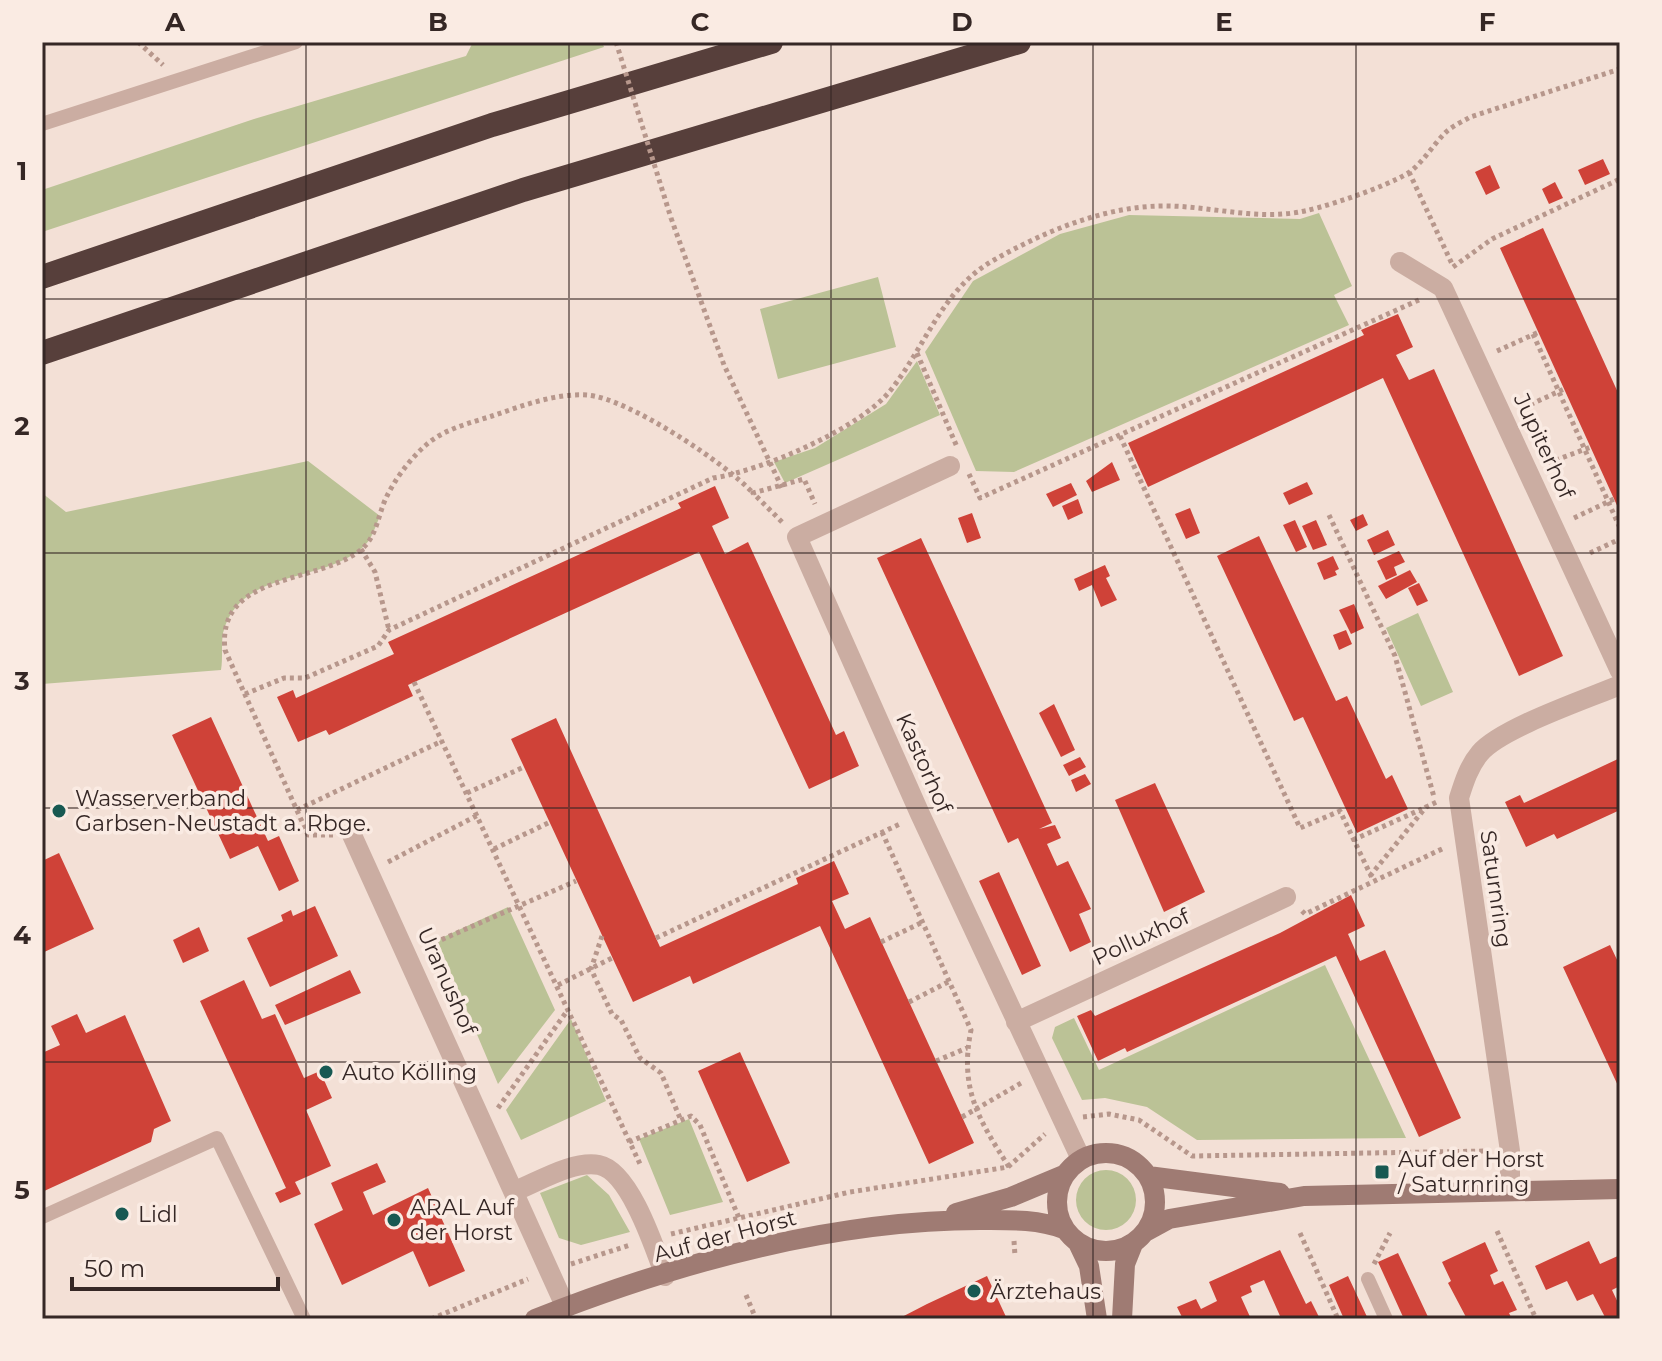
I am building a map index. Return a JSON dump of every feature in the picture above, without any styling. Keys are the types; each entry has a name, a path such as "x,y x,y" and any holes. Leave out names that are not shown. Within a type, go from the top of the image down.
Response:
{"highway":[{"path":"42,277 492,125 771,42"},
{"path":"42,353 523,190 1019,42"}],"street":[{"path":"1400,262 1438,285"},
{"name":"Jupiterhof","path":"1438,285 1478,360 1620,671"},
{"path":"797,537 950,466"},
{"name":"Kastorhof","path":"797,537 920,814 1064,1124 1073,1167"},
{"name":"Saturnring","path":"1510,1191 1510,1151 1459,798 1468,771 1481,751 1506,734 1620,685"},
{"name":"Uranushof","path":"352,835 409,954 566,1308"},
{"name":"Polluxhof","path":"1016,1022 1286,897"},
{"path":"1097,1319 1089,1266 1057,1211 1058,1192 1073,1167 1098,1154 1117,1154 1135,1162 1148,1176 1155,1194 1155,1213 1125,1264 1122,1319"},
{"path":"515,1191 569,1170 599,1165 613,1171 651,1239 665,1276"},
{"name":"Auf der Horst","path":"535,1319 665,1276 785,1244 932,1220 1011,1197 1073,1167"},
{"path":"1148,1176 1304,1196"},
{"path":"1071,1236 1096,1251 1115,1251 1169,1219 1304,1196 1620,1189"},
{"name":"Auf der Horst","path":"932,1220 1047,1222 1071,1236"}],"lane":[{"path":"42,124 296,42"},
{"path":"42,1217 217,1138 304,1319"},
{"path":"1368,1279 1386,1319"}],"path":[{"path":"138,42 178,80"},
{"path":"616,42 671,218 724,365 782,488"},
{"path":"245,694 284,678 305,678 378,646 389,630 713,478 735,475 831,434 889,393 950,297 970,274 1053,231 1125,210 1161,206 1257,215 1294,213 1409,172 1448,130 1470,117 1620,69"},
{"path":"1409,172 1453,267"},
{"path":"916,352 980,498 1120,436 1438,285 1453,267 1492,239 1620,179"},
{"path":"1478,360 1536,333 1611,501 1620,528"},
{"path":"1504,417 1561,391"},
{"path":"352,835 308,835 225,650 223,634 241,600 260,588 331,564 361,549 371,538 396,481 428,443 453,429 532,403 568,396 606,399 735,475 797,537"},
{"path":"1120,436 1300,828 1340,811 1371,878"},
{"path":"1529,471 1587,447"},
{"path":"753,493 782,488 804,479 824,524"},
{"path":"1555,526 1611,501"},
{"path":"1329,515 1395,656 1436,802"},
{"path":"1571,561 1620,539"},
{"path":"361,549 375,572 389,630"},
{"path":"414,682 641,1168"},
{"path":"297,810 442,741"},
{"path":"467,793 524,767"},
{"path":"1353,840 1462,791"},
{"path":"1371,878 1426,807"},
{"path":"656,938 920,814"},
{"path":"369,872 478,815"},
{"path":"494,849 550,822"},
{"path":"882,832 971,1030 965,1064 976,1112 1008,1167"},
{"path":"1286,897 1305,914 1371,878 1465,839"},
{"path":"409,954 576,881"},
{"path":"881,942 923,922"},
{"path":"602,936 591,969 612,1014 621,1020 640,1058 661,1073 680,1118"},
{"path":"558,985 612,958"},
{"path":"909,1002 950,981"},
{"path":"486,1125 567,1011"},
{"path":"936,1061 968,1047"},
{"path":"962,1117 976,1112 1040,1073"},
{"path":"431,1319 550,1270 651,1239 850,1192 1008,1167 1044,1135 1064,1124 1109,1114 1139,1120 1192,1156 1510,1151"},
{"path":"629,1142 680,1118 691,1116 700,1125 739,1218"},
{"path":"666,1221 672,1234"},
{"path":"1497,1231 1536,1319"},
{"path":"1300,1233 1338,1319"},
{"path":"1368,1279 1390,1233"},
{"path":"746,1295 756,1319"}],"green space":[{"path":"473,42 602,42 604,47 42,232 42,190 254,119 466,56"},
{"path":"1319,213 1352,286 1334,295 1349,325 1014,472 976,471 925,352 973,281 1060,234 1129,215 1300,219"},
{"path":"878,277 896,347 778,379 760,309"},
{"path":"917,361 940,415 785,483 774,462 815,448 886,404"},
{"path":"308,461 380,516 375,529 362,548 345,559 263,587 246,598 232,612 223,633 221,670 42,684 42,493 66,512"},
{"path":"1418,613 1453,692 1421,706 1386,628"},
{"path":"508,907 555,1010 498,1084 437,940"},
{"path":"1325,965 1406,1138 1197,1140 1147,1107 1105,1098 1082,1100 1052,1038 1055,1027 1074,1018 1099,1070"},
{"path":"571,1019 606,1101 521,1140 506,1110"},
{"path":"689,1119 723,1202 670,1215 639,1139"},
{"path":"1106,1170 1118,1172 1127,1179 1134,1188 1134,1212 1127,1221 1118,1228 1106,1230 1094,1228 1085,1221 1078,1212 1076,1200 1078,1188 1085,1179 1094,1172"},
{"path":"587,1175 609,1195 630,1232 581,1245 559,1238 540,1193"}],"building":[{"path":"1603,159 1610,174 1585,185 1578,170"},
{"path":"1490,165 1500,188 1486,195 1475,172"},
{"path":"1555,182 1563,198 1549,204 1542,189"},
{"path":"1543,228 1620,397 1620,512 1500,248"},
{"path":"1398,314 1413,347 1396,355 1409,380 1434,369 1563,656 1519,676 1383,378 1148,487 1128,443 1364,335 1361,330"},
{"path":"1112,462 1120,480 1092,492 1086,481"},
{"path":"1307,482 1313,494 1289,505 1283,493"},
{"path":"1071,483 1077,495 1053,507 1046,494"},
{"path":"715,486 729,518 712,526 725,554 748,542 836,735 844,731 859,766 809,789 699,552 408,685 413,696 329,735 326,730 298,742 277,697 293,690 296,698 394,654 388,642 681,508 678,503"},
{"path":"1078,499 1083,513 1068,520 1062,506"},
{"path":"1190,508 1200,533 1186,539 1175,514"},
{"path":"972,513 981,538 967,543 958,518"},
{"path":"1363,514 1368,525 1356,531 1350,520"},
{"path":"1295,520 1307,547 1296,552 1283,525"},
{"path":"1316,520 1327,545 1313,550 1302,526"},
{"path":"1388,530 1395,545 1374,555 1367,540"},
{"path":"1259,536 1336,701 1347,696 1386,779 1392,775 1408,809 1357,833 1303,717 1294,721 1217,556"},
{"path":"921,538 1052,823 1039,829 1055,825 1061,838 1047,844 1057,866 1068,861 1091,909 1079,914 1091,942 1070,952 1018,838 1008,843 877,558"},
{"path":"1399,551 1405,562 1394,567 1397,575 1386,580 1377,561"},
{"path":"1333,556 1339,569 1335,571 1337,575 1324,580 1317,563"},
{"path":"1105,565 1110,576 1106,578 1117,600 1101,607 1092,585 1079,591 1074,579"},
{"path":"1410,570 1417,582 1386,599 1378,586"},
{"path":"1419,583 1428,601 1417,606 1408,588"},
{"path":"1354,604 1364,628 1351,634 1339,610"},
{"path":"1346,630 1352,644 1339,650 1333,635"},
{"path":"1054,704 1075,750 1061,757 1039,713"},
{"path":"211,717 268,841 279,836 299,881 279,891 258,846 230,859 172,735"},
{"path":"556,718 660,947 798,884 796,878 834,861 849,894 832,901 845,929 870,917 974,1143 929,1164 820,926 693,984 690,976 633,1002 511,739"},
{"path":"1080,757 1086,767 1069,776 1063,765"},
{"path":"1620,758 1620,810 1557,839 1554,834 1526,847 1505,802 1520,795 1524,803"},
{"path":"1085,774 1091,784 1076,792 1071,780"},
{"path":"1155,783 1205,892 1164,912 1115,800"},
{"path":"59,853 94,929 42,953 42,861"},
{"path":"999,872 1041,966 1022,975 979,881"},
{"path":"1351,895 1365,926 1348,934 1360,961 1385,950 1461,1118 1419,1137 1336,956 1127,1052 1125,1048 1098,1061 1077,1016 1091,1010 1095,1016 1280,933"},
{"path":"315,906 338,956 270,987 247,938 283,921 281,915 291,910 293,916"},
{"path":"199,927 209,951 183,963 173,940"},
{"path":"1610,945 1620,966 1620,1090 1563,967"},
{"path":"350,970 361,993 285,1025 275,1005"},
{"path":"244,980 262,1019 275,1014 304,1078 320,1071 332,1098 306,1110 331,1166 295,1182 301,1194 280,1203 275,1193 286,1188 200,1001"},
{"path":"77,1014 86,1033 125,1015 171,1121 154,1129 151,1142 42,1192 42,1053 60,1045 51,1026"},
{"path":"740,1052 790,1163 747,1182 698,1071"},
{"path":"377,1163 386,1182 363,1192 373,1215 428,1188 465,1271 429,1287 413,1251 342,1285 314,1224 343,1210 331,1183"},
{"path":"1589,1241 1600,1264 1620,1255 1620,1286 1612,1290 1620,1307 1620,1319 1606,1319 1593,1294 1577,1301 1567,1281 1546,1290 1535,1266"},
{"path":"1485,1242 1498,1271 1490,1275 1494,1285 1503,1281 1517,1310 1509,1313 1512,1319 1467,1319 1448,1283 1451,1281 1442,1262"},
{"path":"1280,1250 1306,1304 1311,1301 1320,1319 1273,1319 1280,1316 1264,1280 1250,1286 1252,1292 1241,1297 1251,1319 1183,1319 1177,1307 1196,1299 1201,1309 1217,1301 1209,1282"},
{"path":"1398,1253 1429,1319 1404,1319 1378,1262"},
{"name":"Ärztehaus","path":"987,1276 1007,1319 898,1319 927,1304"},
{"path":"1348,1276 1368,1319 1344,1319 1329,1285"}],"place":[{"name":"Wasserverband Garbsen-Neustadt a. Rbge.","path":"59,811"},
{"name":"Auto Kölling","path":"326,1072"},
{"name":"Auf der Horst / Saturnring","path":"1382,1172"},
{"name":"Lidl","path":"122,1214"},
{"name":"ARAL Auf der Horst","path":"394,1220"},
{"name":"Ärztehaus","path":"974,1291"}]}
